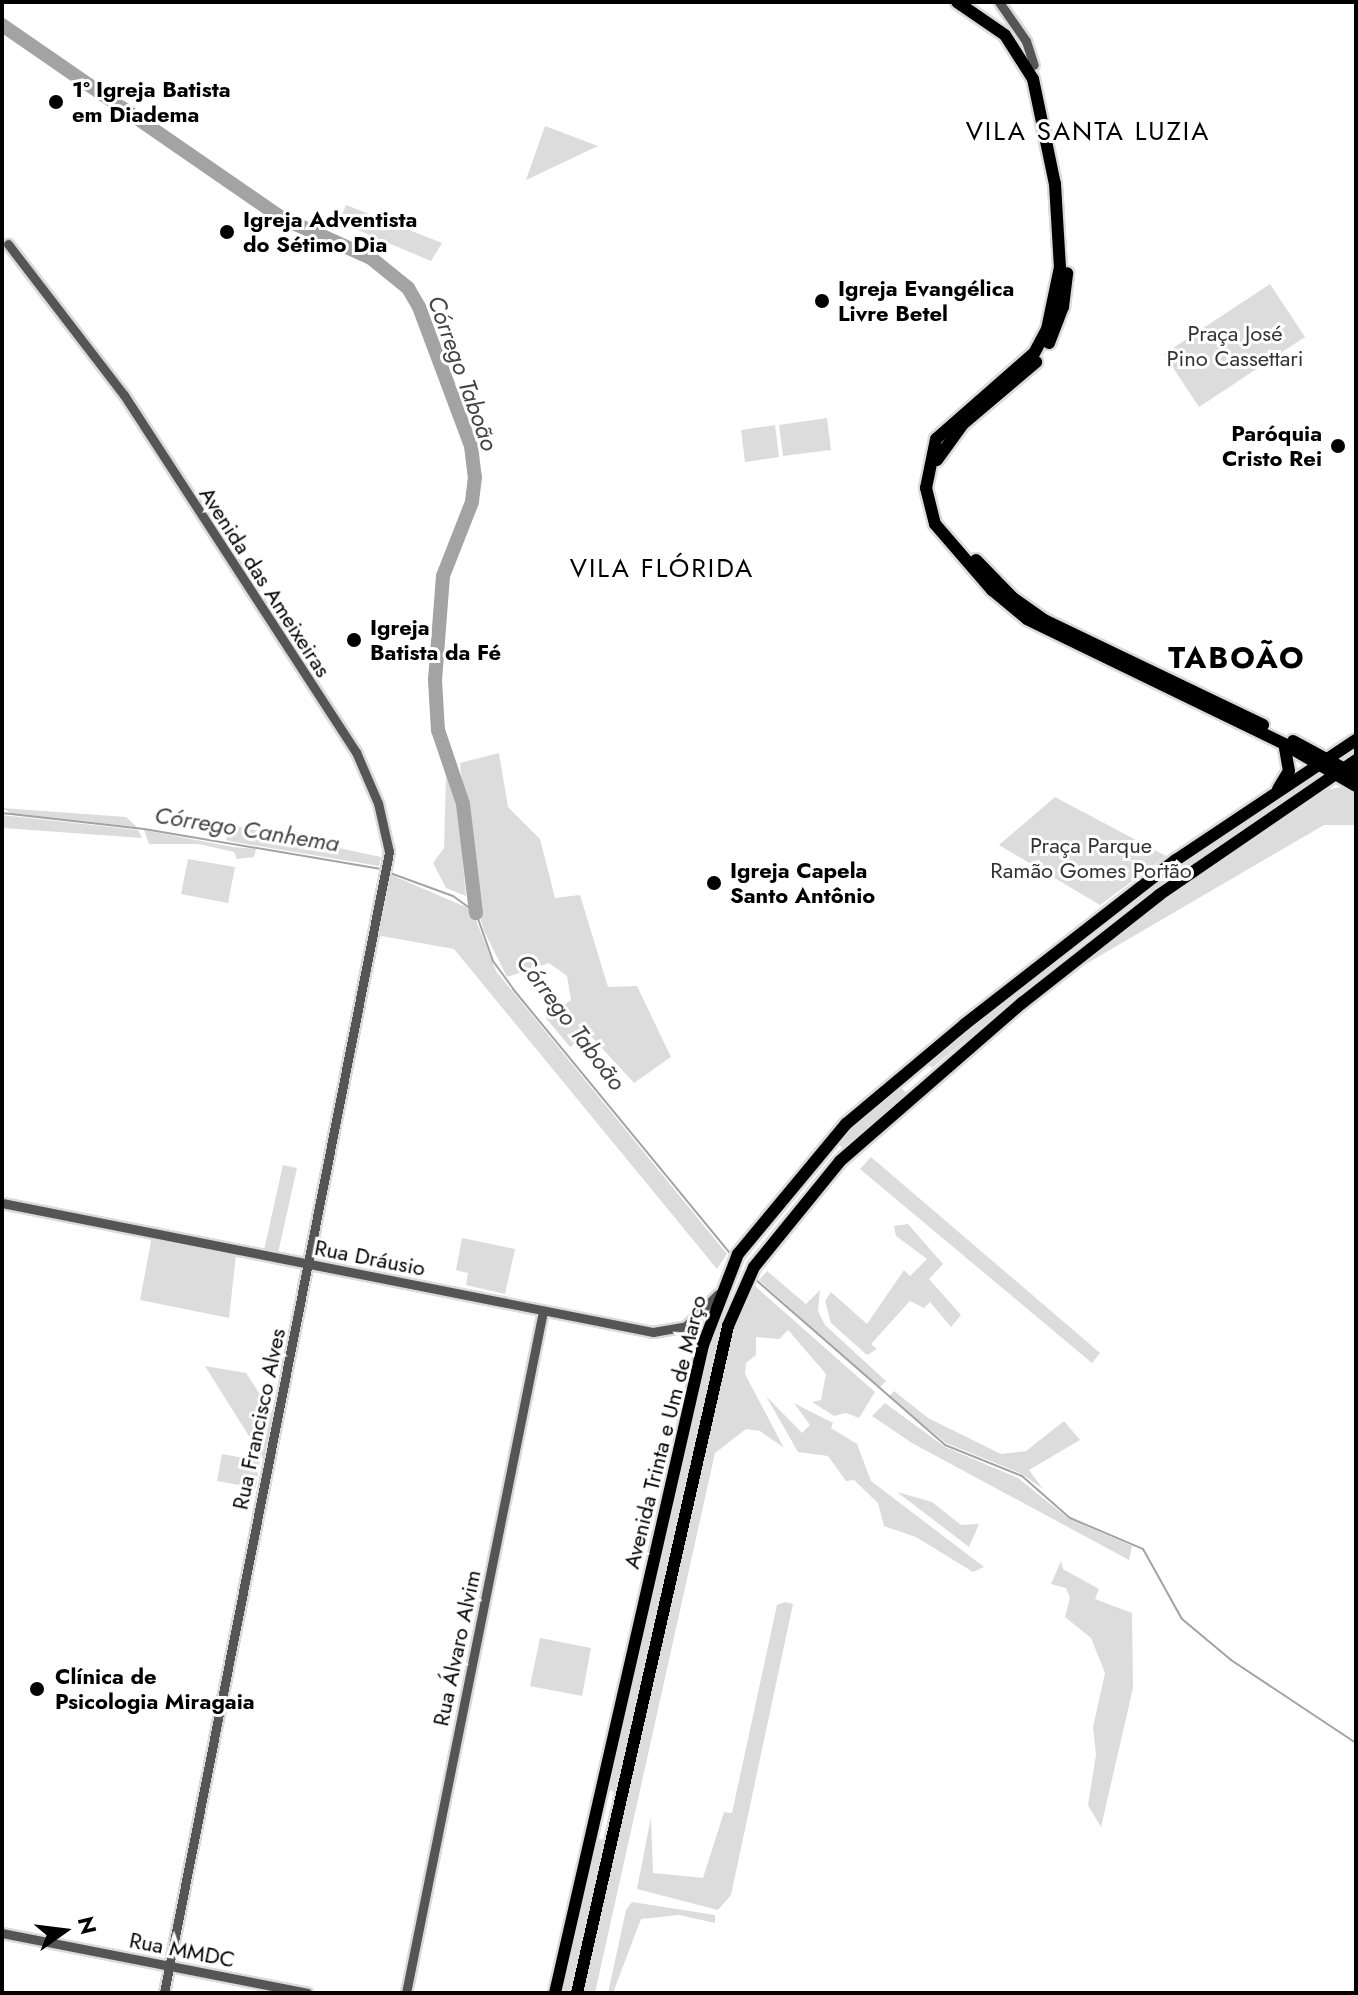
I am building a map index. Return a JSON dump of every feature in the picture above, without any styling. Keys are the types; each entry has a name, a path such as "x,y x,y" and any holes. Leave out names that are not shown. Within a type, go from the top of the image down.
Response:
{"main road":[{"path":"965,2 1006,26 1034,65 1050,112 1064,203 1068,265 1063,307 1048,344 1024,377 941,449 933,480 939,512 994,578 1044,620 1324,762"},
{"path":"965,2 1005,35 1033,79 1055,184 1060,267 1047,329 1034,353 936,439 926,488 935,524 992,590 1027,619 1346,772 1356,786"},
{"name":"Avenida Trinta e Um de Março","path":"555,1993 720,1290 738,1254 846,1124 1104,914 1164,869 1356,740"},
{"path":"1273,795 1289,771 1284,744"},
{"name":"Avenida Trinta e Um de Março","path":"577,1993 708,1409 744,1285 754,1267 840,1161 1077,959 1138,911 1346,772 1356,760"},
{"path":"1138,911 1133,899 1164,869"},
{"path":"1077,959 1107,927 1104,914"}],"street":[{"path":"999,2 1026,41 1034,65"},
{"name":"Avenida das Ameixeiras","path":"5,241 85,343 356,752 376,795 388,857"},
{"name":"Rua Francisco Alves","path":"164,1993 310,1265 388,857"},
{"name":"Rua Dráusio","path":"2,1203 661,1332 693,1322 720,1290"},
{"path":"720,1290 744,1285"},
{"name":"Rua Álvaro Alvim","path":"406,1993 543,1311"},
{"name":"Rua MMDC","path":"2,1933 307,1993"}],"green space":[{"path":"545,126 598,146 526,180"},
{"path":"346,205 442,243 431,261 339,222"},
{"name":"Praça José Pino Cassettari","path":"1270,284 1305,337 1199,407 1164,354"},
{"path":"827,418 831,450 783,456 779,425"},
{"path":"775,425 779,457 745,462 741,430"},
{"path":"499,753 508,807 540,839 555,898 580,895 608,987 637,986 671,1057 634,1083 589,1034 570,1047 546,1018 571,1000 567,976 549,963 507,977 484,931 473,892 460,763"},
{"path":"446,776 458,811 466,896 446,888 433,863 444,848"},
{"path":"1315,776 1321,779 1137,907 1134,903 1167,873"},
{"path":"1342,787 1356,795 1356,825 1324,825 1079,968 1129,926 1329,789"},
{"name":"Praça Parque Ramão Gomes Portão","path":"1055,797 1166,856 1100,905 999,845"},
{"path":"2,808 126,817 137,827 14,815"},
{"path":"2,815 138,830 142,838 3,828"},
{"path":"232,825 381,857 379,866 226,840"},
{"path":"144,830 256,849 254,857 237,859 234,852 199,844 149,844"},
{"path":"188,859 235,867 228,903 181,894"},
{"path":"389,874 466,907 474,915 496,971 727,1254 717,1269 454,949 376,935"},
{"path":"1099,920 1103,926 932,1068 927,1063"},
{"path":"899,1085 907,1094 845,1151 837,1142"},
{"path":"871,1157 1100,1353 1092,1363 860,1169"},
{"path":"283,1165 297,1168 278,1253 264,1250"},
{"path":"908,1224 943,1264 929,1279 961,1315 951,1327 930,1302 924,1308 910,1301 871,1344 877,1349 867,1355 831,1323 825,1301 831,1292 867,1324 904,1270 910,1276 927,1259 896,1236 894,1226"},
{"path":"152,1236 236,1255 229,1318 140,1300"},
{"path":"462,1238 515,1249 505,1294 466,1285 468,1273 456,1270"},
{"path":"767,1271 806,1304 820,1290 818,1311 825,1325 886,1381 879,1388 759,1280"},
{"path":"755,1286 875,1392 859,1418 846,1413 834,1416 812,1402 821,1400 826,1374 788,1330 779,1339 756,1337 756,1355 746,1363 745,1374 784,1448 760,1431 746,1429 715,1453 595,1993 584,1993 702,1464 736,1327"},
{"path":"725,1319 615,1792 609,1790 717,1321"},
{"path":"205,1366 246,1373 274,1416 265,1462"},
{"path":"894,1391 928,1418 1001,1454 1026,1451 1064,1421 1080,1440 1029,1470 1043,1489 1022,1474 946,1443 889,1397"},
{"path":"766,1396 802,1433 810,1425 794,1403 833,1423 831,1428 857,1444 871,1481 984,1567 973,1572 916,1537 884,1526 878,1503 854,1480 846,1481 828,1456 798,1452"},
{"path":"885,1403 945,1447 1018,1478 1069,1519 1132,1546 1129,1560 912,1443 872,1416"},
{"path":"222,1454 260,1461 256,1488 217,1481"},
{"path":"897,1492 932,1502 961,1525 979,1524 969,1547"},
{"path":"1061,1561 1063,1569 1099,1589 1095,1599 1132,1613 1133,1688 1101,1827 1088,1805 1096,1755 1093,1727 1105,1673 1091,1638 1065,1617 1070,1598 1066,1588 1051,1584"},
{"path":"785,1602 793,1604 731,1895 718,1910 637,1889 651,1817 653,1873 703,1878 724,1812 732,1813 777,1605"},
{"path":"540,1638 591,1648 582,1696 530,1686"},
{"path":"596,1838 604,1840 569,1993 561,1993"},
{"path":"632,1902 715,1915 715,1923 679,1915 641,1919 613,1993 608,1993 626,1910"}],"waterway":[{"name":"Córrego Taboão","path":"2,25 280,217 371,258 408,288 419,307 471,446 475,477 472,502 443,576 435,680 438,730 463,804 476,913"},
{"name":"Córrego Canhema","path":"2,813 144,829 380,869"},
{"name":"Córrego Taboão","path":"390,873 453,896 476,913 493,961 513,989 731,1254"},
{"name":"Córrego Taboão","path":"755,1279 945,1445 1022,1476 1070,1518 1143,1549 1182,1619 1231,1660 1356,1743"}],"place":[{"name":"1º Igreja Batista em Diadema","path":"56,102"},
{"name":"Igreja Adventista do Sétimo Dia","path":"227,232"},
{"name":"Igreja Evangélica Livre Betel","path":"822,301"},
{"name":"Paróquia Cristo Rei","path":"1338,446"},
{"name":"Igreja Batista da Fé","path":"354,640"},
{"name":"Igreja Capela Santo Antônio","path":"714,883"},
{"name":"Clínica de Psicologia Miragaia","path":"37,1689"}],"district":[{"name":"VILA SANTA LUZIA","path":"1088,132"},
{"name":"VILA FLÓRIDA","path":"662,569"},
{"name":"TABOÃO","path":"1237,658"}]}
